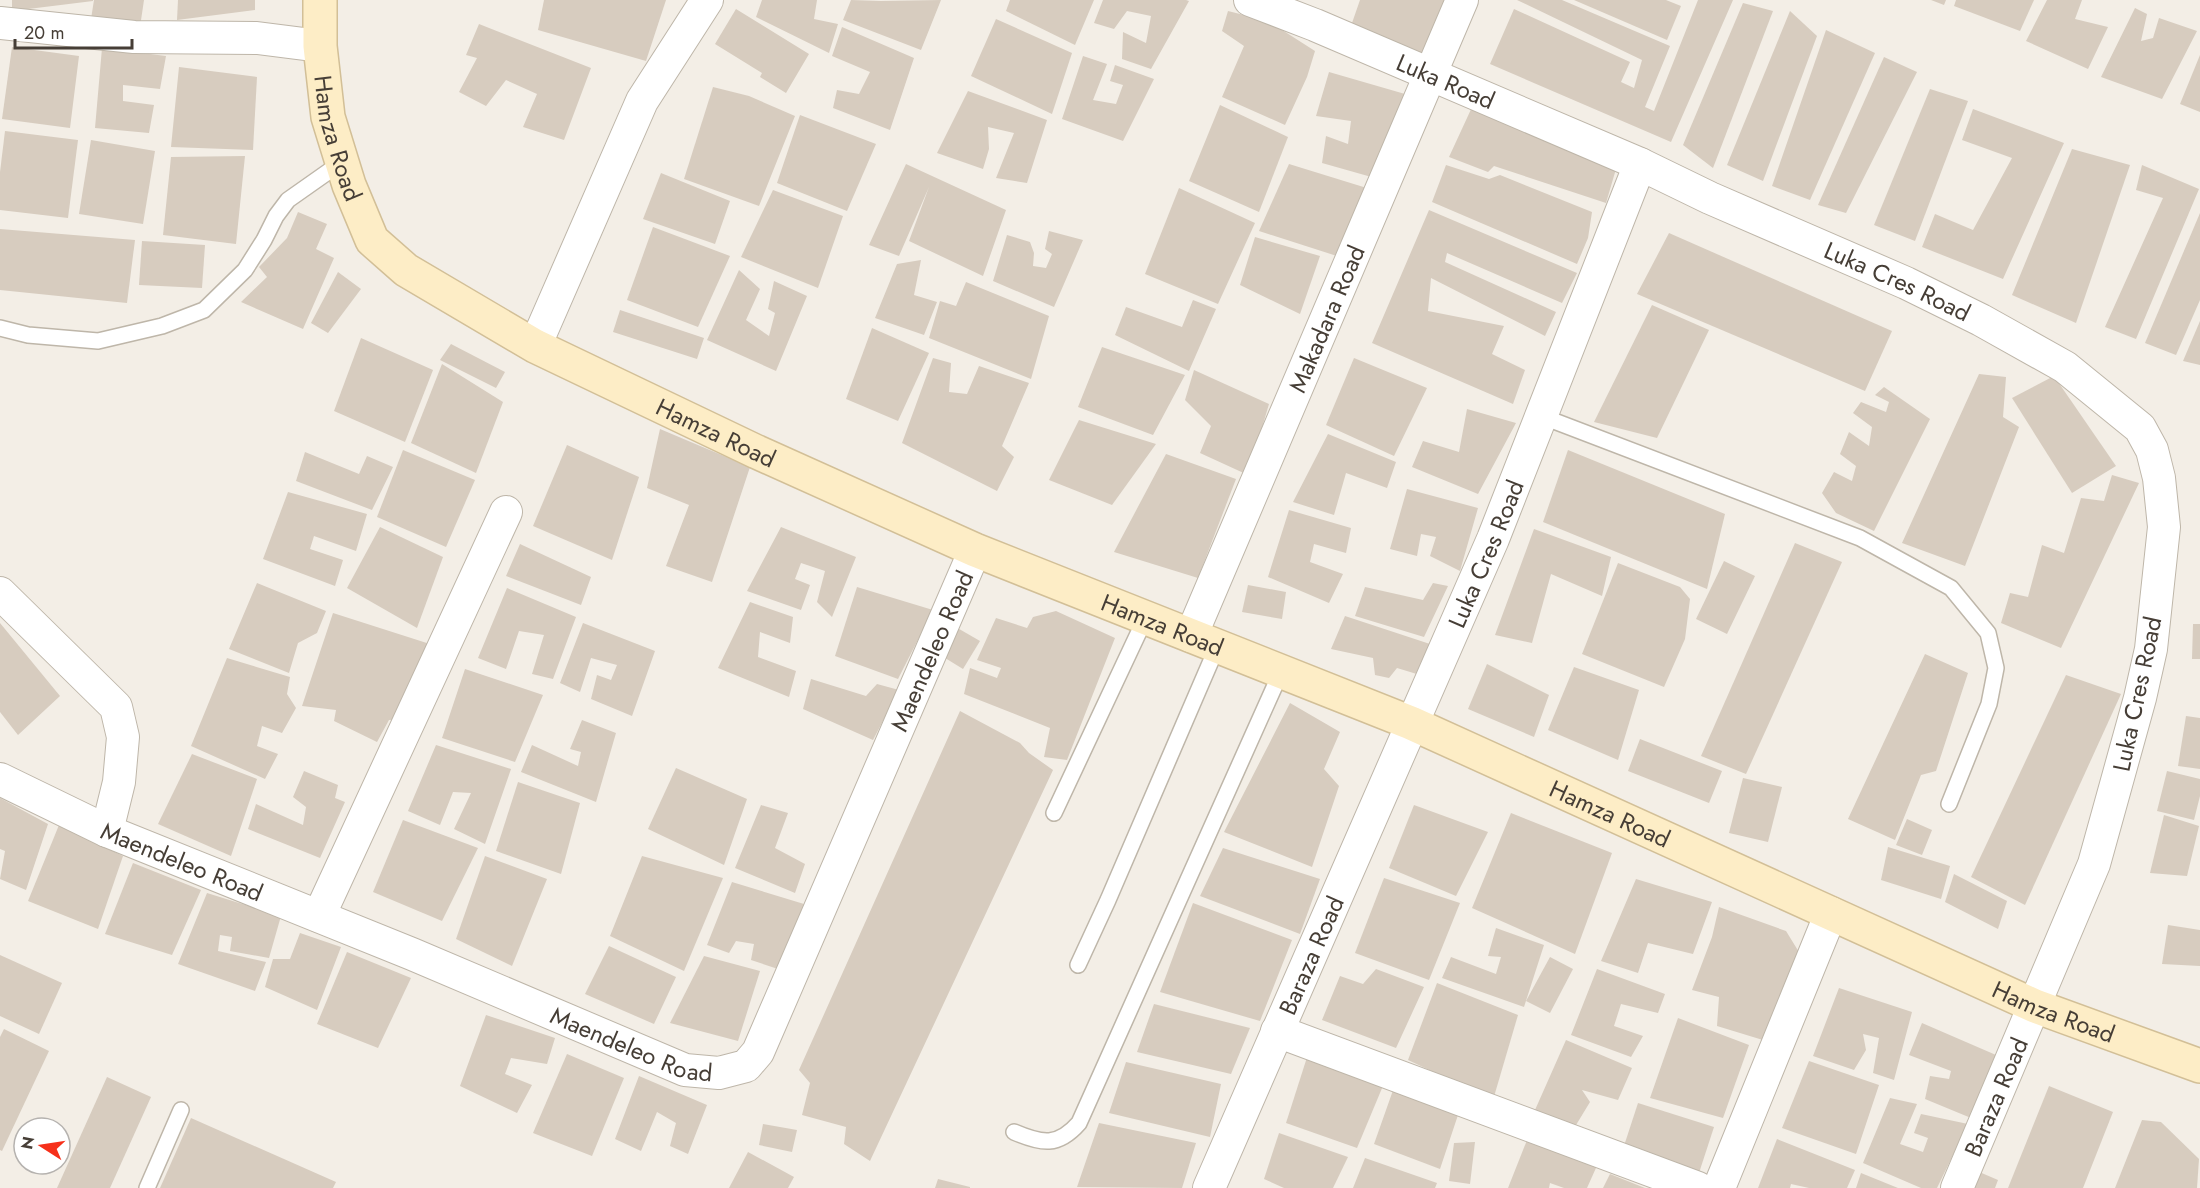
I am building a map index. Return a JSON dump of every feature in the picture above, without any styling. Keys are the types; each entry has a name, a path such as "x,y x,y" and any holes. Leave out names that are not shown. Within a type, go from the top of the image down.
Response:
{"street":[{"name":"Hamza Road","path":"320,0 320,46 328,117 349,185 372,240 406,270 535,346 757,452 975,550 1411,723 2036,1006 2200,1066"},
{"path":"535,346 642,101 708,0"},
{"name":"Luka Road","path":"1250,0 1315,25 1640,164"},
{"name":"Makadara Road","path":"1204,642 1462,0"},
{"path":"0,23 134,37 257,38 320,46"},
{"name":"Luka Cres Road","path":"1411,723 1493,539 1640,164 1806,241 1906,283 1981,320 2065,367 2140,428 2152,450 2159,478 2164,527 2151,649 2140,698 2094,864 2036,1006"},
{"path":"319,916 506,512"},
{"name":"Maendeleo Road","path":"0,779 107,831 319,916 685,1070 719,1073 746,1066 758,1052 975,550"},
{"path":"0,593 117,707 123,737 119,782 107,831"},
{"name":"Baraza Road","path":"1209,1188 1411,723"},
{"path":"1719,1188 1832,913"},
{"name":"Baraza Road","path":"1957,1188 2036,1006"},
{"path":"1277,1031 1698,1188"}],"lane":[{"path":"0,328 28,335 98,341 162,326 204,310 245,270 276,216 288,200 342,162"},
{"path":"1541,416 1860,538 1951,588 1988,633 1996,668 1989,704 1949,804"},
{"path":"1054,813 1145,619"},
{"path":"1078,965 1108,900 1204,642"},
{"path":"1014,1132 1029,1138 1054,1141 1069,1135 1079,1123 1281,672"},
{"path":"147,1188 181,1110"}],"building":[{"path":"12,0 93,0 93,1 12,11"},
{"path":"94,0 144,0 140,27 91,19"},
{"path":"178,0 255,0 255,10 177,20"},
{"path":"544,0 666,0 646,61 538,30"},
{"path":"762,0 817,0 814,19 838,24 829,53 756,17"},
{"path":"851,0 941,0 921,50 843,20"},
{"path":"1010,0 1094,0 1075,45 1006,11"},
{"path":"1103,0 1189,1 1151,69 1122,59 1123,32 1146,43 1151,16 1127,11 1114,29 1094,23"},
{"path":"1360,0 1448,0 1425,57 1352,23"},
{"path":"1517,0 1562,0 1670,46 1645,107 1654,111 1698,0 1733,0 1671,142 1490,64 1514,9 1630,62 1621,82 1634,88 1642,60"},
{"path":"1574,0 1666,0 1681,6 1667,40"},
{"path":"1931,0 1946,0 1944,5"},
{"path":"1956,0 2034,0 2020,31 1954,6"},
{"path":"2047,0 2082,0 2075,19 2108,27 2088,69 2026,41"},
{"path":"1743,3 1773,11 1713,168 1683,145"},
{"path":"2135,8 2147,14 2141,41 2153,38 2159,18 2197,31 2162,99 2101,77"},
{"path":"736,9 809,54 786,93 760,77 762,73 715,44"},
{"path":"1228,11 1268,21 1315,51 1307,77 1285,125 1222,97 1244,46 1222,31"},
{"path":"1790,11 1817,36 1763,181 1727,165"},
{"path":"996,19 1072,53 1052,114 971,76"},
{"path":"479,24 591,68 564,140 523,127 537,94 506,80 486,106 459,92 477,58 466,55"},
{"path":"842,27 914,58 890,130 833,108 837,90 859,94 870,72 832,56"},
{"path":"1826,30 1875,53 1810,200 1772,186"},
{"path":"12,47 79,56 70,128 2,119"},
{"path":"102,48 166,56 160,89 123,85 123,101 154,105 149,133 95,128"},
{"path":"2200,55 2200,112 2180,104"},
{"path":"1083,56 1107,64 1093,100 1116,104 1123,85 1110,81 1115,65 1154,79 1123,141 1062,119"},
{"path":"1884,57 1917,72 1846,213 1818,205"},
{"path":"179,67 257,77 253,150 171,147"},
{"path":"1329,72 1405,94 1375,178 1322,163 1326,136 1348,144 1351,121 1316,116"},
{"path":"713,87 749,96 795,116 759,206 684,179"},
{"path":"1930,89 1968,101 1915,241 1874,225"},
{"path":"968,91 1047,120 1027,183 996,178 1014,133 988,127 989,149 983,169 937,153"},
{"path":"1220,105 1288,137 1259,212 1189,181"},
{"path":"1473,105 1616,169 1606,203 1494,166 1488,172 1449,157"},
{"path":"1973,109 2064,143 2003,279 1922,247 1935,214 1973,230 2012,158 1962,140"},
{"path":"800,115 876,144 847,211 777,183"},
{"path":"5,131 78,140 68,218 0,210 0,172"},
{"path":"91,140 155,151 143,224 79,214"},
{"path":"2072,149 2130,165 2076,323 2012,295"},
{"path":"245,156 236,244 163,235 171,157"},
{"path":"906,164 1006,210 983,276 909,241 929,187 899,256 869,245"},
{"path":"1289,164 1370,189 1340,257 1259,231"},
{"path":"1446,165 1489,179 1500,175 1592,212 1588,238 1577,264 1432,202"},
{"path":"2142,165 2199,189 2136,339 2105,327 2163,198 2136,190"},
{"path":"661,173 730,201 715,244 643,219"},
{"path":"1179,188 1255,223 1218,304 1145,274"},
{"path":"773,190 843,216 818,288 741,257"},
{"path":"1429,210 1577,273 1562,303 1447,253 1445,262 1556,312 1545,336 1431,278 1428,311 1504,326 1492,354 1525,370 1513,404 1372,343"},
{"path":"298,212 327,224 316,249 334,258 303,329 241,302 267,277 259,267 287,238"},
{"path":"2200,213 2200,300 2176,355 2145,343"},
{"path":"653,227 730,256 698,327 627,300"},
{"path":"0,229 135,240 127,303 0,290"},
{"path":"1049,231 1083,240 1054,307 993,281 1007,235 1030,242 1034,253 1033,266 1046,268 1052,254 1045,249"},
{"path":"1669,233 1892,331 1865,391 1637,294"},
{"path":"1255,237 1320,256 1300,314 1240,285"},
{"path":"142,241 205,245 202,288 139,285"},
{"path":"921,260 914,295 937,302 924,335 875,318 897,264"},
{"path":"739,270 760,289 746,320 769,336 775,313 768,309 774,281 807,296 776,371 707,340"},
{"path":"338,272 361,289 328,333 311,323"},
{"path":"966,282 1049,316 1031,379 929,338 940,301 956,306"},
{"path":"1193,300 1216,309 1189,371 1115,335 1126,307 1182,327"},
{"path":"1652,305 1709,330 1657,438 1594,422"},
{"path":"620,310 704,338 697,359 613,332"},
{"path":"2200,321 2200,365 2183,361"},
{"path":"872,328 929,353 898,421 846,399"},
{"path":"361,338 433,370 405,442 334,411"},
{"path":"451,344 505,372 496,388 440,360"},
{"path":"1102,347 1185,375 1153,435 1078,407"},
{"path":"933,358 951,363 949,392 967,394 979,366 1029,383 1002,446 1014,457 997,491 902,443"},
{"path":"1354,358 1427,388 1394,456 1326,425"},
{"path":"442,364 503,402 476,473 411,443"},
{"path":"1194,370 1269,404 1248,475 1200,453 1211,426 1185,400"},
{"path":"1979,374 2006,377 2003,417 2019,427 1965,566 1902,543"},
{"path":"2054,376 2116,466 2072,493 2012,398"},
{"path":"1884,387 1930,419 1874,531 1836,513 1822,493 1834,472 1852,481 1856,466 1840,454 1849,432 1869,446 1872,427 1853,413 1861,402 1886,412 1889,402 1875,395"},
{"path":"1467,409 1516,423 1478,494 1412,467 1423,441 1459,452"},
{"path":"1079,420 1156,444 1112,505 1049,480"},
{"path":"660,429 750,467 712,582 666,566 689,505 647,488"},
{"path":"1328,434 1396,462 1387,488 1346,473 1334,515 1293,502"},
{"path":"567,445 639,477 612,560 533,526"},
{"path":"403,450 475,480 446,547 377,517"},
{"path":"1568,450 1725,514 1707,589 1543,522"},
{"path":"305,452 359,474 367,456 393,467 372,510 296,481"},
{"path":"1166,454 1236,479 1198,578 1114,552"},
{"path":"2112,475 2139,483 2061,648 2001,623 2010,593 2028,597 2042,545 2064,553 2081,498 2104,501"},
{"path":"1407,489 1478,508 1460,571 1430,556 1436,537 1421,534 1417,556 1390,549"},
{"path":"288,492 367,514 356,551 314,536 310,549 343,560 335,586 263,559"},
{"path":"1289,510 1351,528 1346,553 1314,544 1310,562 1343,574 1329,603 1268,577"},
{"path":"380,527 443,557 417,628 347,588"},
{"path":"781,527 856,557 832,617 817,602 825,571 801,563 795,579 810,585 801,610 747,591"},
{"path":"1534,529 1611,557 1602,596 1551,574 1532,643 1495,635"},
{"path":"1795,543 1842,562 1746,774 1701,756"},
{"path":"520,544 591,577 581,605 506,576"},
{"path":"1724,561 1755,576 1727,634 1696,619"},
{"path":"1618,563 1680,587 1690,599 1685,639 1664,687 1582,654"},
{"path":"257,583 326,611 317,633 298,643 289,673 229,649"},
{"path":"1433,583 1448,586 1424,637 1355,616 1365,587 1423,600"},
{"path":"1248,585 1286,592 1282,619 1242,612"},
{"path":"857,587 933,610 898,679 835,656"},
{"path":"507,588 576,617 553,679 532,674 544,635 519,631 506,669 478,658"},
{"path":"750,602 793,617 790,643 760,632 758,657 796,671 789,697 718,668"},
{"path":"1056,611 1115,638 1067,760 1044,757 1050,728 964,694 970,668 997,678 1001,668 977,660 996,618 1027,628 1033,617"},
{"path":"333,613 433,645 406,719 389,720 377,742 334,721 336,710 302,706"},
{"path":"1345,616 1430,644 1420,675 1397,668 1389,678 1375,675 1373,658 1331,649"},
{"path":"0,623 60,696 18,735 0,712"},
{"path":"583,623 655,651 632,716 591,699 597,675 611,680 617,665 591,658 580,692 560,683"},
{"path":"2193,624 2200,624 2200,659 2192,659"},
{"path":"954,626 980,641 963,669 937,653"},
{"path":"1925,654 1968,673 1936,771 1921,775 1895,840 1848,819"},
{"path":"227,658 290,677 287,694 296,708 282,733 262,726 257,746 278,754 265,779 191,746"},
{"path":"1487,664 1549,695 1534,737 1468,709"},
{"path":"1574,667 1639,690 1618,760 1548,730"},
{"path":"465,669 543,695 515,762 442,738"},
{"path":"2066,675 2121,694 2025,905 1971,877"},
{"path":"811,679 866,696 877,684 899,690 873,740 803,709"},
{"path":"1290,703 1340,732 1324,769 1339,786 1312,867 1224,832"},
{"path":"960,711 1020,743 1029,753 1053,770 870,1161 844,1144 846,1127 802,1115 810,1083 799,1070"},
{"path":"2186,716 2200,718 2200,769 2178,766"},
{"path":"582,720 616,733 596,802 521,772 532,745 578,766 581,752 570,749"},
{"path":"1640,739 1722,771 1709,803 1628,771"},
{"path":"436,745 511,769 485,844 454,829 471,793 453,792 440,825 408,811"},
{"path":"192,754 257,779 231,856 158,824"},
{"path":"676,768 747,799 724,865 648,829"},
{"path":"304,771 338,785 335,798 345,802 320,858 248,829 256,804 303,825 306,807 293,797"},
{"path":"2167,771 2200,779 2200,796 2194,820 2157,811"},
{"path":"1743,778 1782,787 1768,842 1729,833"},
{"path":"518,782 580,803 561,874 496,851"},
{"path":"0,798 48,824 26,890 0,879 5,851 0,849"},
{"path":"761,805 788,813 775,848 805,864 795,893 735,868"},
{"path":"1414,805 1488,832 1456,896 1389,868"},
{"path":"1511,813 1612,853 1575,954 1472,908"},
{"path":"2164,815 2199,826 2187,876 2150,873"},
{"path":"1907,819 1932,830 1922,855 1896,845"},
{"path":"403,820 478,848 442,921 373,892"},
{"path":"59,825 123,856 98,929 28,901"},
{"path":"1888,847 1950,866 1941,899 1881,880"},
{"path":"1223,848 1320,879 1300,934 1200,896"},
{"path":"485,856 547,879 512,966 456,939"},
{"path":"642,856 723,878 684,971 610,936"},
{"path":"133,863 201,890 172,955 105,934"},
{"path":"1954,874 2007,901 1998,929 1945,902"},
{"path":"1384,878 1460,903 1429,980 1355,953"},
{"path":"1636,879 1712,902 1693,954 1648,943 1638,973 1601,961"},
{"path":"732,882 804,904 781,970 751,960 754,944 736,941 729,953 707,945"},
{"path":"207,893 281,916 269,958 230,951 232,937 220,935 218,951 266,962 255,991 178,964"},
{"path":"1193,903 1292,940 1260,1021 1160,992"},
{"path":"1719,907 1786,931 1802,957 1776,1044 1717,1026 1719,997 1692,990 1712,937"},
{"path":"2168,925 2200,930 2200,966 2162,964"},
{"path":"1496,928 1544,945 1524,1007 1442,978 1451,957 1496,974 1501,957 1488,956"},
{"path":"300,933 341,947 317,1010 265,987 273,959 290,959"},
{"path":"609,946 676,977 654,1024 585,994"},
{"path":"347,952 411,978 378,1048 317,1024"},
{"path":"0,955 62,983 39,1034 0,1016"},
{"path":"704,956 760,971 738,1041 670,1023"},
{"path":"1550,957 1573,969 1550,1013 1526,1001"},
{"path":"1376,969 1424,987 1396,1048 1322,1020 1340,976 1363,984"},
{"path":"1597,969 1665,994 1658,1013 1621,1004 1614,1026 1643,1036 1631,1057 1571,1035"},
{"path":"1437,983 1518,1015 1493,1100 1408,1060"},
{"path":"1839,988 1912,1012 1894,1080 1873,1073 1879,1038 1863,1034 1866,1050 1854,1070 1813,1056"},
{"path":"1154,1004 1250,1028 1231,1074 1137,1052"},
{"path":"486,1015 555,1038 547,1064 511,1058 505,1074 532,1085 517,1113 460,1086"},
{"path":"1678,1018 1749,1045 1723,1118 1650,1098"},
{"path":"1922,1023 1996,1055 1971,1118 1925,1099 1930,1076 1949,1079 1951,1071 1909,1055"},
{"path":"4,1029 49,1051 18,1116 12,1116 12,1130 2,1151 0,1150 0,1037"},
{"path":"1566,1040 1632,1068 1618,1100 1582,1090 1590,1102 1573,1130 1535,1110"},
{"path":"1309,1051 1385,1081 1357,1148 1286,1123"},
{"path":"567,1054 624,1078 592,1156 533,1133"},
{"path":"1809,1061 1879,1085 1856,1154 1782,1128"},
{"path":"1126,1062 1221,1084 1210,1137 1109,1113"},
{"path":"639,1076 707,1105 688,1154 670,1146 676,1123 657,1112 641,1151 615,1139"},
{"path":"107,1077 151,1097 110,1188 57,1188 62,1176 72,1176 72,1155"},
{"path":"1397,1079 1461,1106 1440,1169 1374,1144"},
{"path":"2049,1086 2113,1112 2083,1188 2008,1188"},
{"path":"1890,1098 1917,1104 1900,1144 1923,1152 1928,1138 1914,1133 1921,1114 1968,1124 1937,1188 1921,1188 1863,1163"},
{"path":"1638,1103 1714,1127 1698,1176 1622,1152"},
{"path":"191,1118 336,1182 333,1188 160,1188"},
{"path":"2142,1120 2161,1122 2199,1159 2197,1188 2115,1188"},
{"path":"1099,1123 1196,1143 1182,1188 1077,1187"},
{"path":"763,1124 797,1130 792,1152 759,1145"},
{"path":"1531,1130 1600,1159 1587,1188 1564,1188 1550,1183 1549,1188 1508,1188"},
{"path":"1279,1133 1348,1157 1333,1188 1284,1188 1264,1179"},
{"path":"1777,1139 1855,1170 1847,1188 1809,1188 1791,1184 1790,1188 1758,1188"},
{"path":"1475,1142 1470,1184 1449,1181 1454,1143"},
{"path":"748,1152 794,1177 788,1188 729,1188"},
{"path":"1365,1158 1437,1183 1435,1188 1353,1188"},
{"path":"1977,1171 1998,1180 1995,1188 1971,1188"},
{"path":"1861,1173 1898,1188 1856,1188"},
{"path":"1610,1174 1645,1188 1603,1188"},
{"path":"938,1179 970,1187 970,1188 935,1188"}]}
